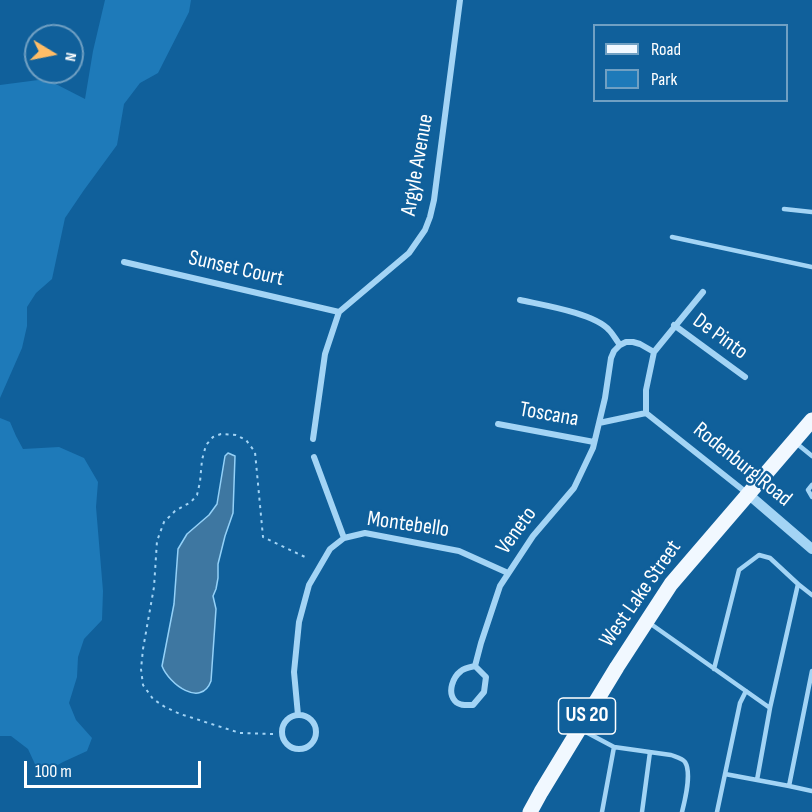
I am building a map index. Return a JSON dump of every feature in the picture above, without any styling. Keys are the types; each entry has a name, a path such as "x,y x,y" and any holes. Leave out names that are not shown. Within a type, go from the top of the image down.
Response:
{"main road":[{"name":"West Lake Street","path":"530,812 579,728 671,584 812,420"}],"street":[{"name":"Argyle Avenue","path":"339,312 407,256 417,243 430,217 436,190 460,0"},
{"name":"Sunset Court","path":"124,262 339,312"},
{"path":"599,423 646,413 646,390 654,351 703,292"},
{"path":"520,300 567,310 590,318 608,328 620,345 633,342 654,351"},
{"path":"313,439 325,354 339,312"},
{"name":"De Pinto","path":"674,325 745,377"},
{"name":"Veneto","path":"475,666 500,586 533,536 574,488 594,442 605,398 611,358 620,345"},
{"name":"Rodenburg Road","path":"646,413 811,547"},
{"name":"Toscana","path":"498,424 594,442"},
{"path":"314,458 344,538"},
{"name":"Montebello","path":"298,715 294,672 299,622 309,585 330,549 344,538 365,533 459,551 508,573"},
{"path":"475,666 486,677 484,692 473,705 462,705 455,701 451,692 454,680 462,669 475,666"},
{"path":"298,715 310,719 316,731 312,743 300,749 288,744 282,733 286,721 298,715"}],"lane":[{"path":"784,209 812,212"},
{"path":"672,237 812,267"},
{"path":"793,441 812,456"},
{"path":"812,486 808,490 812,497"},
{"path":"714,669 739,570 759,555 770,558 812,595"},
{"path":"757,780 770,708 798,584"},
{"path":"647,622 770,708"},
{"path":"789,786 812,671"},
{"path":"717,812 740,703 746,691"},
{"path":"579,728 614,747 672,755 685,762 688,777 683,809"},
{"path":"602,812 614,747"},
{"path":"642,812 651,752"},
{"path":"725,774 812,790"}],"path":[{"path":"273,734 240,733 180,714 153,699 143,685 141,669 154,587 157,541 164,522 197,495 206,445 213,437 221,434 236,435 246,440 255,452 263,537 305,557"}],"green space":[{"path":"105,0 191,0 189,12 158,73 140,83 124,104 117,145 65,218 52,279 36,293 27,307 27,326 22,348 0,398 0,85 24,82 24,84 56,84 85,99"},
{"path":"0,418 10,422 23,449 59,447 84,458 98,482 96,507 103,591 102,620 84,639 78,657 77,677 69,703 76,720 92,738 87,751 40,775 28,749 11,736 0,736"}],"shaded area":[{"path":"228,453 235,456 233,513 218,564 218,578 213,596 216,609 211,681 200,693 193,693 171,680 162,666 174,604 178,549 187,534 209,515 217,504 225,456"}]}
